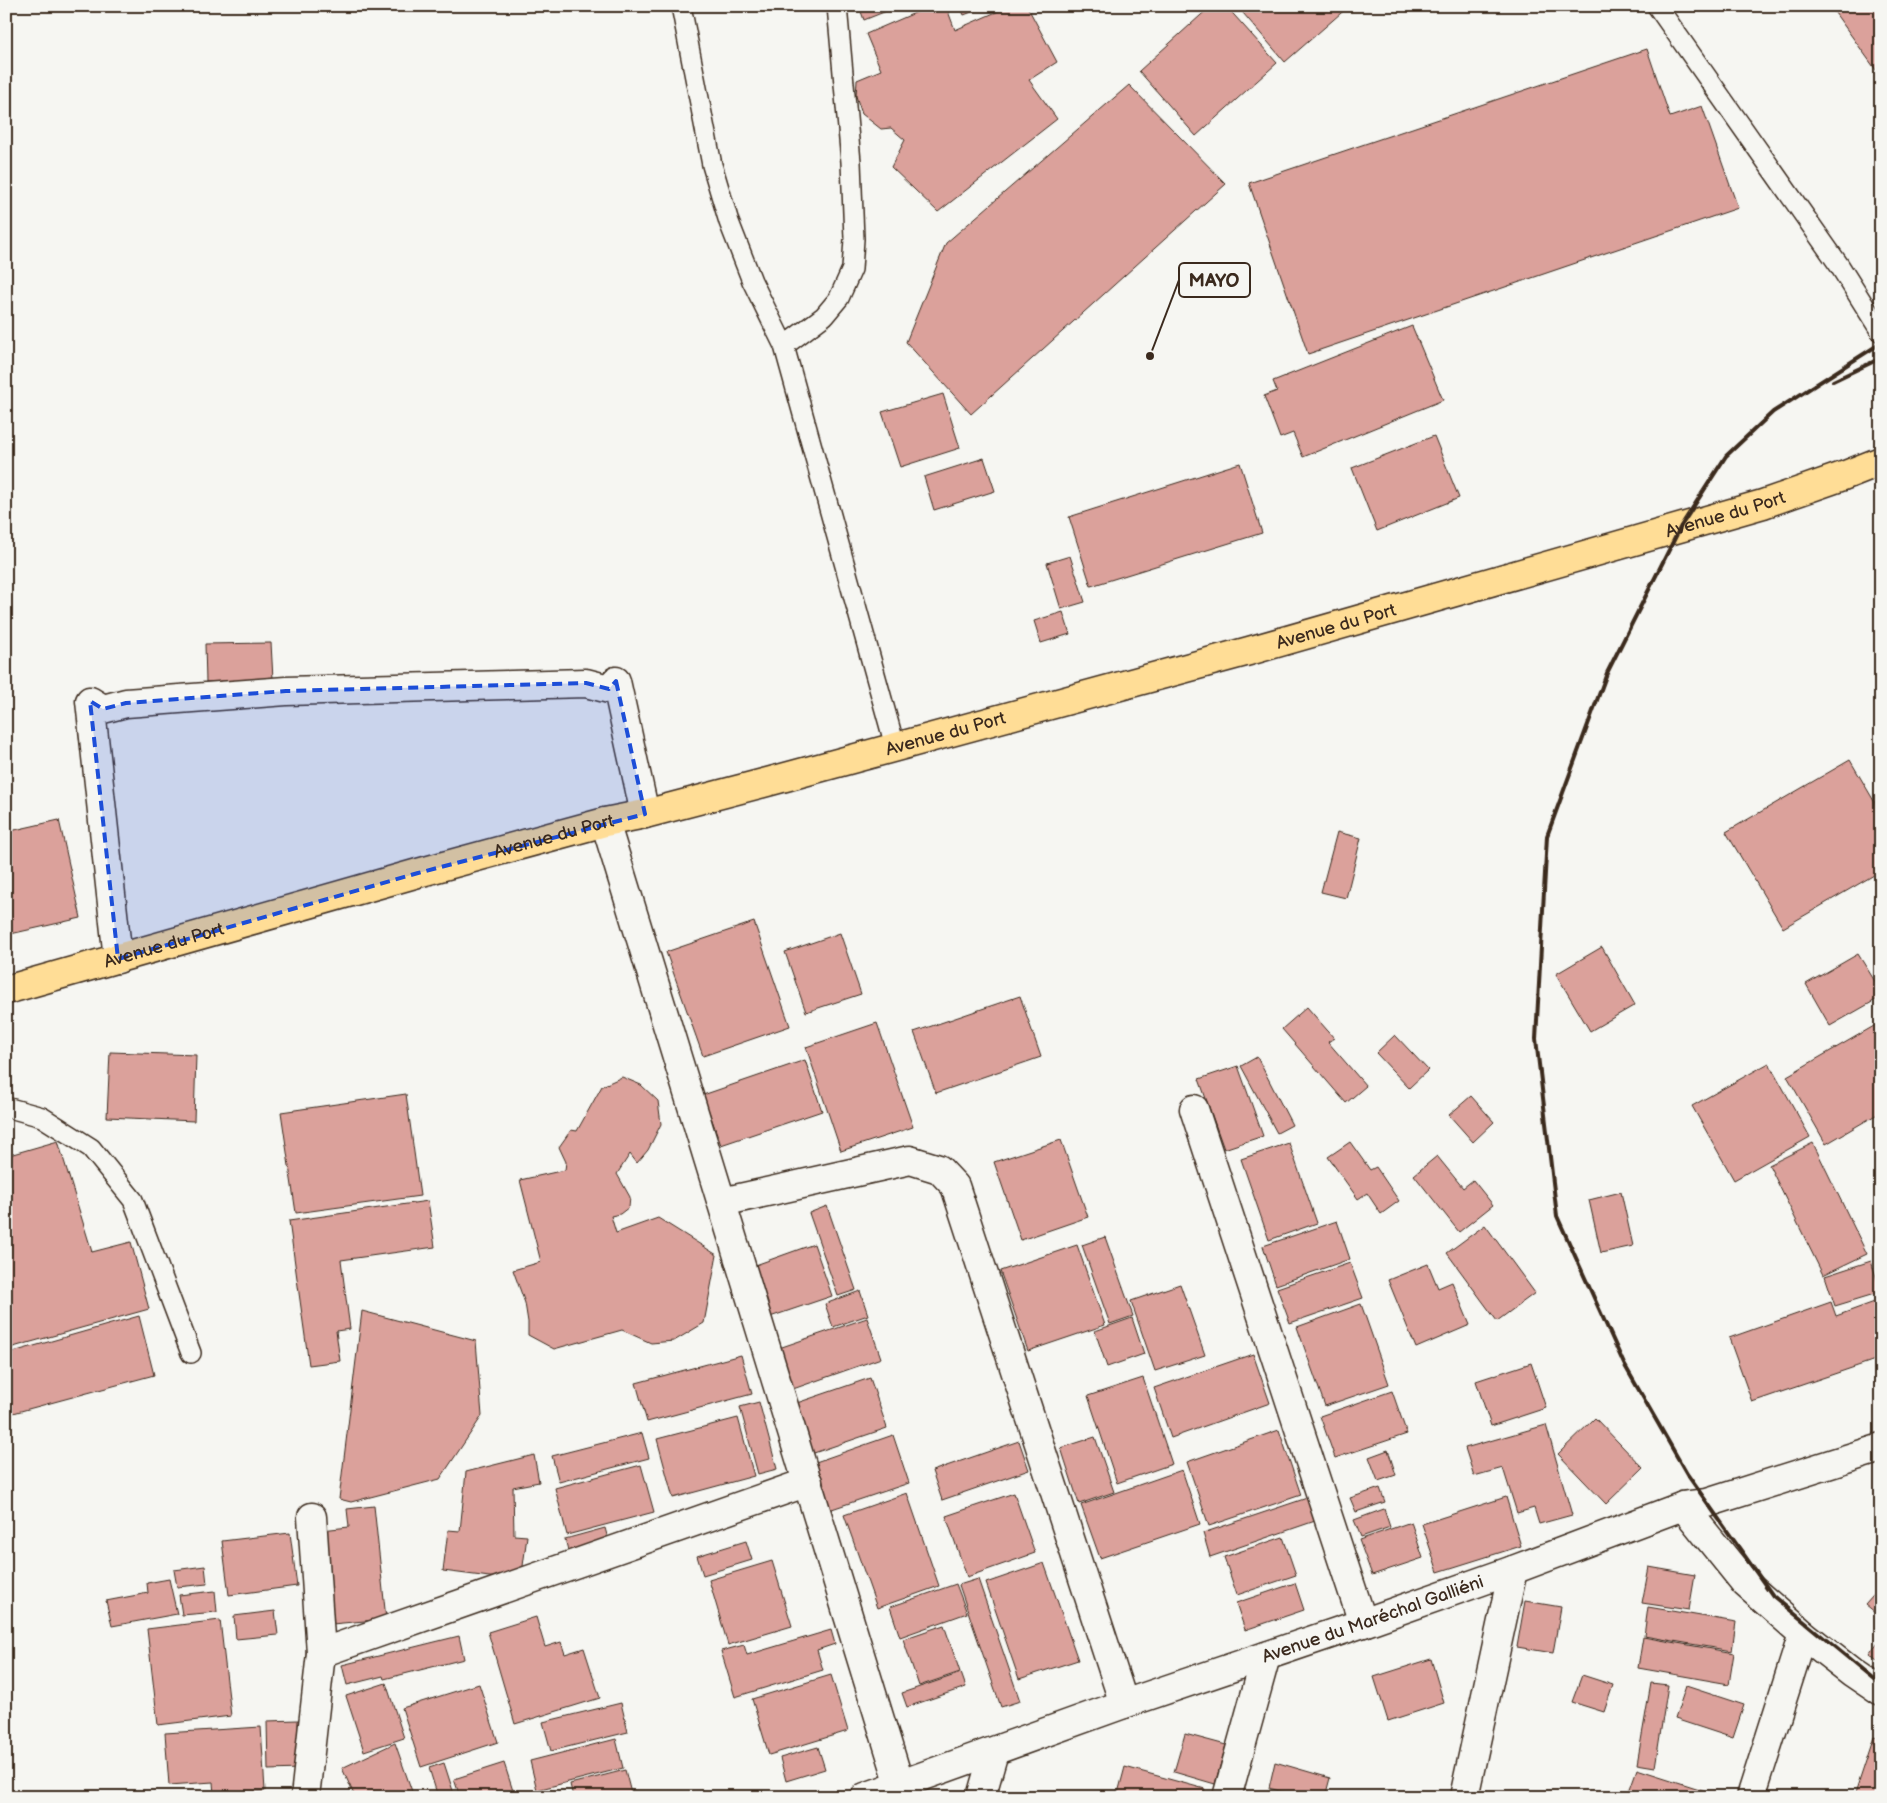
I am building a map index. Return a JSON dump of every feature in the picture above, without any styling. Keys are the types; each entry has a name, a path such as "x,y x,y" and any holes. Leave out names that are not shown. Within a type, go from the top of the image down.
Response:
{"main road":[{"name":"Avenue du Port","path":"6,990 408,875 605,822 645,814 1249,651 1762,504 1881,461"}],"street":[{"path":"118,959 90,701 103,709 126,703 286,691 586,683 609,689 616,681 645,814"},
{"path":"605,822 900,1785"},
{"path":"1194,1109 1363,1623"},
{"path":"722,1202 910,1160 939,1169 955,1186 1124,1704"},
{"name":"Avenue du Maréchal Galliéni","path":"865,1797 1124,1704 1513,1570 1683,1506 1707,1503 1881,1448"},
{"path":"321,1653 808,1482"},
{"path":"1683,1506 1745,1583 1803,1634 1852,1673 1881,1692"},
{"path":"305,1797 321,1653 312,1517"},
{"path":"1464,1797 1513,1570"},
{"path":"1751,1797 1803,1634"},
{"path":"1228,1797 1266,1656"},
{"path":"981,1797 994,1752"}],"lane":[{"path":"681,6 712,165 726,212 752,281 784,346 895,746"},
{"path":"784,346 824,316 839,298 852,269 854,240 852,162 837,6"},
{"path":"1657,6 1839,265 1881,332"},
{"path":"6,1108 42,1117 91,1148 133,1200 191,1353"}],"highlighted area":[{"path":"616,681 645,814 418,873 118,959 90,701 103,709 126,703 286,691 586,683 609,689"}],"building":[{"path":"859,6 899,6 864,20"},
{"path":"931,6 946,6 955,30 1010,6 1027,6 1057,62 1029,80 1057,119 938,212 891,167 905,140 891,128 881,129 862,114 856,96 857,80 881,70 866,34"},
{"path":"960,6 987,6 964,15"},
{"path":"1211,6 1226,6 1277,63 1196,136 1139,71"},
{"path":"1237,6 1349,6 1285,62"},
{"path":"1830,6 1881,6 1881,77"},
{"path":"1647,49 1670,117 1702,106 1738,208 1308,354 1249,183"},
{"path":"1129,85 1226,184 971,414 906,342 946,243"},
{"path":"1412,326 1443,400 1303,457 1293,433 1280,438 1264,396 1277,391 1273,381"},
{"path":"943,394 960,448 900,467 882,412"},
{"path":"1434,436 1459,498 1377,531 1352,468"},
{"path":"984,458 995,491 934,510 924,477"},
{"path":"1240,463 1262,533 1091,586 1069,517"},
{"path":"1070,556 1085,602 1061,609 1047,563"},
{"path":"1063,612 1070,634 1041,643 1034,621"},
{"path":"271,643 273,679 206,682 205,644"},
{"path":"1850,760 1881,813 1881,871 1783,928 1726,832"},
{"path":"59,820 81,918 6,935 6,832"},
{"path":"1337,832 1361,838 1346,898 1321,892"},
{"path":"754,922 790,1026 703,1056 666,952"},
{"path":"840,933 861,994 806,1012 785,952"},
{"path":"1602,947 1635,1005 1590,1031 1556,974"},
{"path":"1858,954 1881,991 1881,997 1830,1026 1806,984"},
{"path":"1020,996 1041,1057 936,1093 914,1032"},
{"path":"1307,1007 1334,1038 1328,1042 1366,1086 1346,1103 1282,1029"},
{"path":"1881,1022 1881,1112 1826,1144 1787,1076"},
{"path":"877,1023 913,1127 841,1151 806,1047"},
{"path":"1395,1035 1428,1070 1409,1088 1376,1053"},
{"path":"110,1052 196,1055 194,1121 107,1117"},
{"path":"1257,1057 1292,1125 1277,1133 1241,1066"},
{"path":"805,1060 822,1111 721,1145 703,1095"},
{"path":"1769,1063 1810,1137 1734,1180 1692,1106"},
{"path":"1238,1066 1263,1136 1224,1149 1199,1079"},
{"path":"622,1077 641,1085 658,1101 661,1124 648,1150 637,1163 630,1154 617,1174 630,1197 629,1207 620,1214 611,1216 616,1233 658,1218 717,1255 704,1323 674,1341 651,1343 622,1330 554,1349 528,1335 525,1303 513,1270 541,1262 520,1180 565,1170 566,1162 559,1147 571,1130 577,1131 602,1086"},
{"path":"406,1094 420,1196 296,1213 281,1112"},
{"path":"1471,1096 1494,1122 1473,1142 1449,1115"},
{"path":"1061,1140 1088,1217 1021,1240 994,1162"},
{"path":"58,1141 92,1252 131,1242 149,1309 6,1349 6,1156"},
{"path":"1350,1142 1370,1170 1376,1167 1399,1201 1381,1214 1367,1193 1358,1199 1328,1157"},
{"path":"1289,1143 1317,1223 1269,1240 1241,1159"},
{"path":"1813,1143 1867,1254 1823,1275 1769,1165"},
{"path":"1437,1156 1463,1188 1473,1180 1493,1205 1459,1232 1414,1175"},
{"path":"1621,1192 1633,1246 1601,1253 1589,1200"},
{"path":"428,1201 435,1247 341,1260 350,1329 336,1331 340,1361 309,1365 289,1221"},
{"path":"827,1206 856,1290 838,1296 809,1213"},
{"path":"1337,1221 1350,1259 1276,1285 1263,1246"},
{"path":"1485,1225 1535,1293 1497,1321 1447,1253"},
{"path":"1105,1237 1133,1316 1110,1324 1082,1245"},
{"path":"814,1244 832,1296 767,1318 750,1267"},
{"path":"1077,1245 1105,1325 1028,1351 1000,1271"},
{"path":"1871,1261 1881,1292 1835,1306 1825,1276"},
{"path":"1350,1263 1363,1298 1290,1323 1277,1288"},
{"path":"1428,1264 1438,1288 1452,1282 1470,1325 1416,1348 1388,1280"},
{"path":"1180,1284 1205,1355 1155,1371 1131,1301"},
{"path":"860,1291 868,1315 833,1327 825,1304"},
{"path":"1880,1300 1881,1358 1752,1402 1729,1338 1831,1302 1836,1316"},
{"path":"1361,1304 1389,1384 1325,1406 1297,1327"},
{"path":"362,1311 476,1341 482,1416 440,1479 351,1502 339,1499"},
{"path":"139,1316 154,1375 6,1415 6,1354"},
{"path":"867,1318 881,1358 793,1389 779,1348"},
{"path":"1132,1318 1144,1354 1107,1367 1095,1331"},
{"path":"1253,1354 1270,1403 1171,1438 1154,1388"},
{"path":"741,1355 752,1394 647,1422 636,1383"},
{"path":"1531,1363 1546,1408 1491,1426 1476,1381"},
{"path":"870,1378 887,1428 808,1455 791,1405"},
{"path":"1143,1378 1172,1464 1117,1483 1088,1396"},
{"path":"1392,1391 1407,1434 1335,1458 1320,1416"},
{"path":"759,1402 777,1469 758,1474 740,1407"},
{"path":"738,1418 754,1476 673,1498 657,1439"},
{"path":"1595,1418 1643,1468 1606,1504 1558,1454"},
{"path":"1546,1425 1572,1515 1539,1524 1534,1508 1517,1513 1503,1468 1474,1476 1465,1448"},
{"path":"1279,1430 1301,1495 1209,1526 1187,1462"},
{"path":"642,1433 649,1458 559,1482 552,1456"},
{"path":"893,1435 909,1483 826,1511 810,1464"},
{"path":"1095,1437 1114,1492 1079,1504 1061,1448"},
{"path":"1019,1441 1029,1470 942,1500 932,1471"},
{"path":"1388,1450 1396,1475 1378,1481 1369,1457"},
{"path":"534,1455 539,1482 513,1487 514,1535 527,1536 521,1581 443,1571 448,1530 460,1531 466,1472"},
{"path":"641,1465 654,1512 567,1535 555,1488"},
{"path":"1182,1470 1200,1524 1100,1558 1081,1505"},
{"path":"1380,1488 1385,1502 1356,1512 1350,1498"},
{"path":"907,1493 939,1586 877,1608 844,1515"},
{"path":"1014,1493 1035,1553 967,1577 946,1516"},
{"path":"1310,1497 1318,1520 1210,1557 1203,1533"},
{"path":"1506,1497 1521,1546 1438,1572 1422,1524"},
{"path":"374,1506 386,1619 332,1624 322,1530 349,1527 347,1509"},
{"path":"1384,1509 1390,1527 1361,1537 1354,1520"},
{"path":"1411,1522 1423,1558 1372,1575 1359,1540"},
{"path":"605,1528 611,1550 571,1561 565,1539"},
{"path":"290,1533 297,1586 229,1595 222,1541"},
{"path":"1283,1537 1296,1575 1237,1595 1224,1557"},
{"path":"746,1541 752,1560 703,1575 697,1556"},
{"path":"772,1561 792,1626 728,1645 709,1580"},
{"path":"1044,1563 1078,1660 1019,1679 986,1583"},
{"path":"205,1566 207,1584 177,1587 174,1570"},
{"path":"1649,1567 1695,1575 1689,1610 1642,1603"},
{"path":"169,1579 177,1614 112,1626 106,1601 148,1593 147,1583"},
{"path":"978,1579 1020,1701 1001,1707 959,1585"},
{"path":"1295,1583 1304,1610 1245,1630 1236,1603"},
{"path":"956,1584 967,1613 900,1637 890,1607"},
{"path":"1881,1587 1881,1618 1865,1605"},
{"path":"215,1591 217,1612 182,1615 179,1595"},
{"path":"1525,1601 1561,1607 1553,1653 1517,1647"},
{"path":"1648,1607 1736,1622 1732,1651 1644,1636"},
{"path":"275,1611 278,1635 236,1639 234,1616"},
{"path":"536,1617 545,1647 561,1642 565,1654 584,1648 600,1698 515,1724 488,1632"},
{"path":"220,1620 231,1716 158,1725 147,1629"},
{"path":"944,1625 960,1672 919,1686 903,1639"},
{"path":"831,1630 835,1644 817,1650 823,1670 735,1697 721,1651 744,1645 747,1655"},
{"path":"459,1636 464,1659 384,1679 383,1676 347,1685 342,1665"},
{"path":"1643,1637 1734,1653 1729,1684 1638,1668"},
{"path":"1881,1639 1881,1664 1869,1655"},
{"path":"1431,1659 1444,1703 1388,1721 1374,1677"},
{"path":"961,1673 966,1687 907,1707 902,1693"},
{"path":"831,1675 848,1731 769,1755 752,1699"},
{"path":"1582,1675 1613,1685 1604,1712 1572,1702"},
{"path":"386,1683 404,1738 364,1751 346,1696"},
{"path":"1651,1683 1668,1685 1655,1767 1637,1764"},
{"path":"479,1684 498,1742 421,1767 402,1708"},
{"path":"1686,1686 1744,1705 1733,1738 1675,1719"},
{"path":"621,1703 628,1732 551,1751 543,1722"},
{"path":"298,1720 300,1769 268,1770 267,1721"},
{"path":"261,1727 265,1791 214,1795 213,1782 169,1785 165,1733"},
{"path":"1185,1734 1226,1745 1215,1784 1174,1772"},
{"path":"1874,1737 1881,1739 1881,1797 1854,1797"},
{"path":"616,1739 623,1768 537,1790 530,1761"},
{"path":"395,1743 414,1797 355,1797 342,1768"},
{"path":"818,1747 825,1769 786,1781 780,1758"},
{"path":"1275,1762 1330,1778 1325,1797 1300,1797 1269,1788"},
{"path":"444,1763 455,1797 438,1797 429,1768"},
{"path":"504,1763 515,1797 460,1797 454,1779"},
{"path":"1125,1767 1205,1789 1203,1797 1117,1797"},
{"path":"1637,1769 1712,1793 1711,1797 1627,1797"},
{"path":"625,1770 632,1797 573,1797 570,1784"}],"railway":[{"path":"1881,343 1773,412 1726,456 1681,526 1607,673 1547,836 1536,1039 1557,1216 1624,1364 1687,1474 1773,1596 1881,1685"},
{"path":"1833,381 1881,358"}],"place":[{"name":"MAYO","path":"1150,356"}]}
